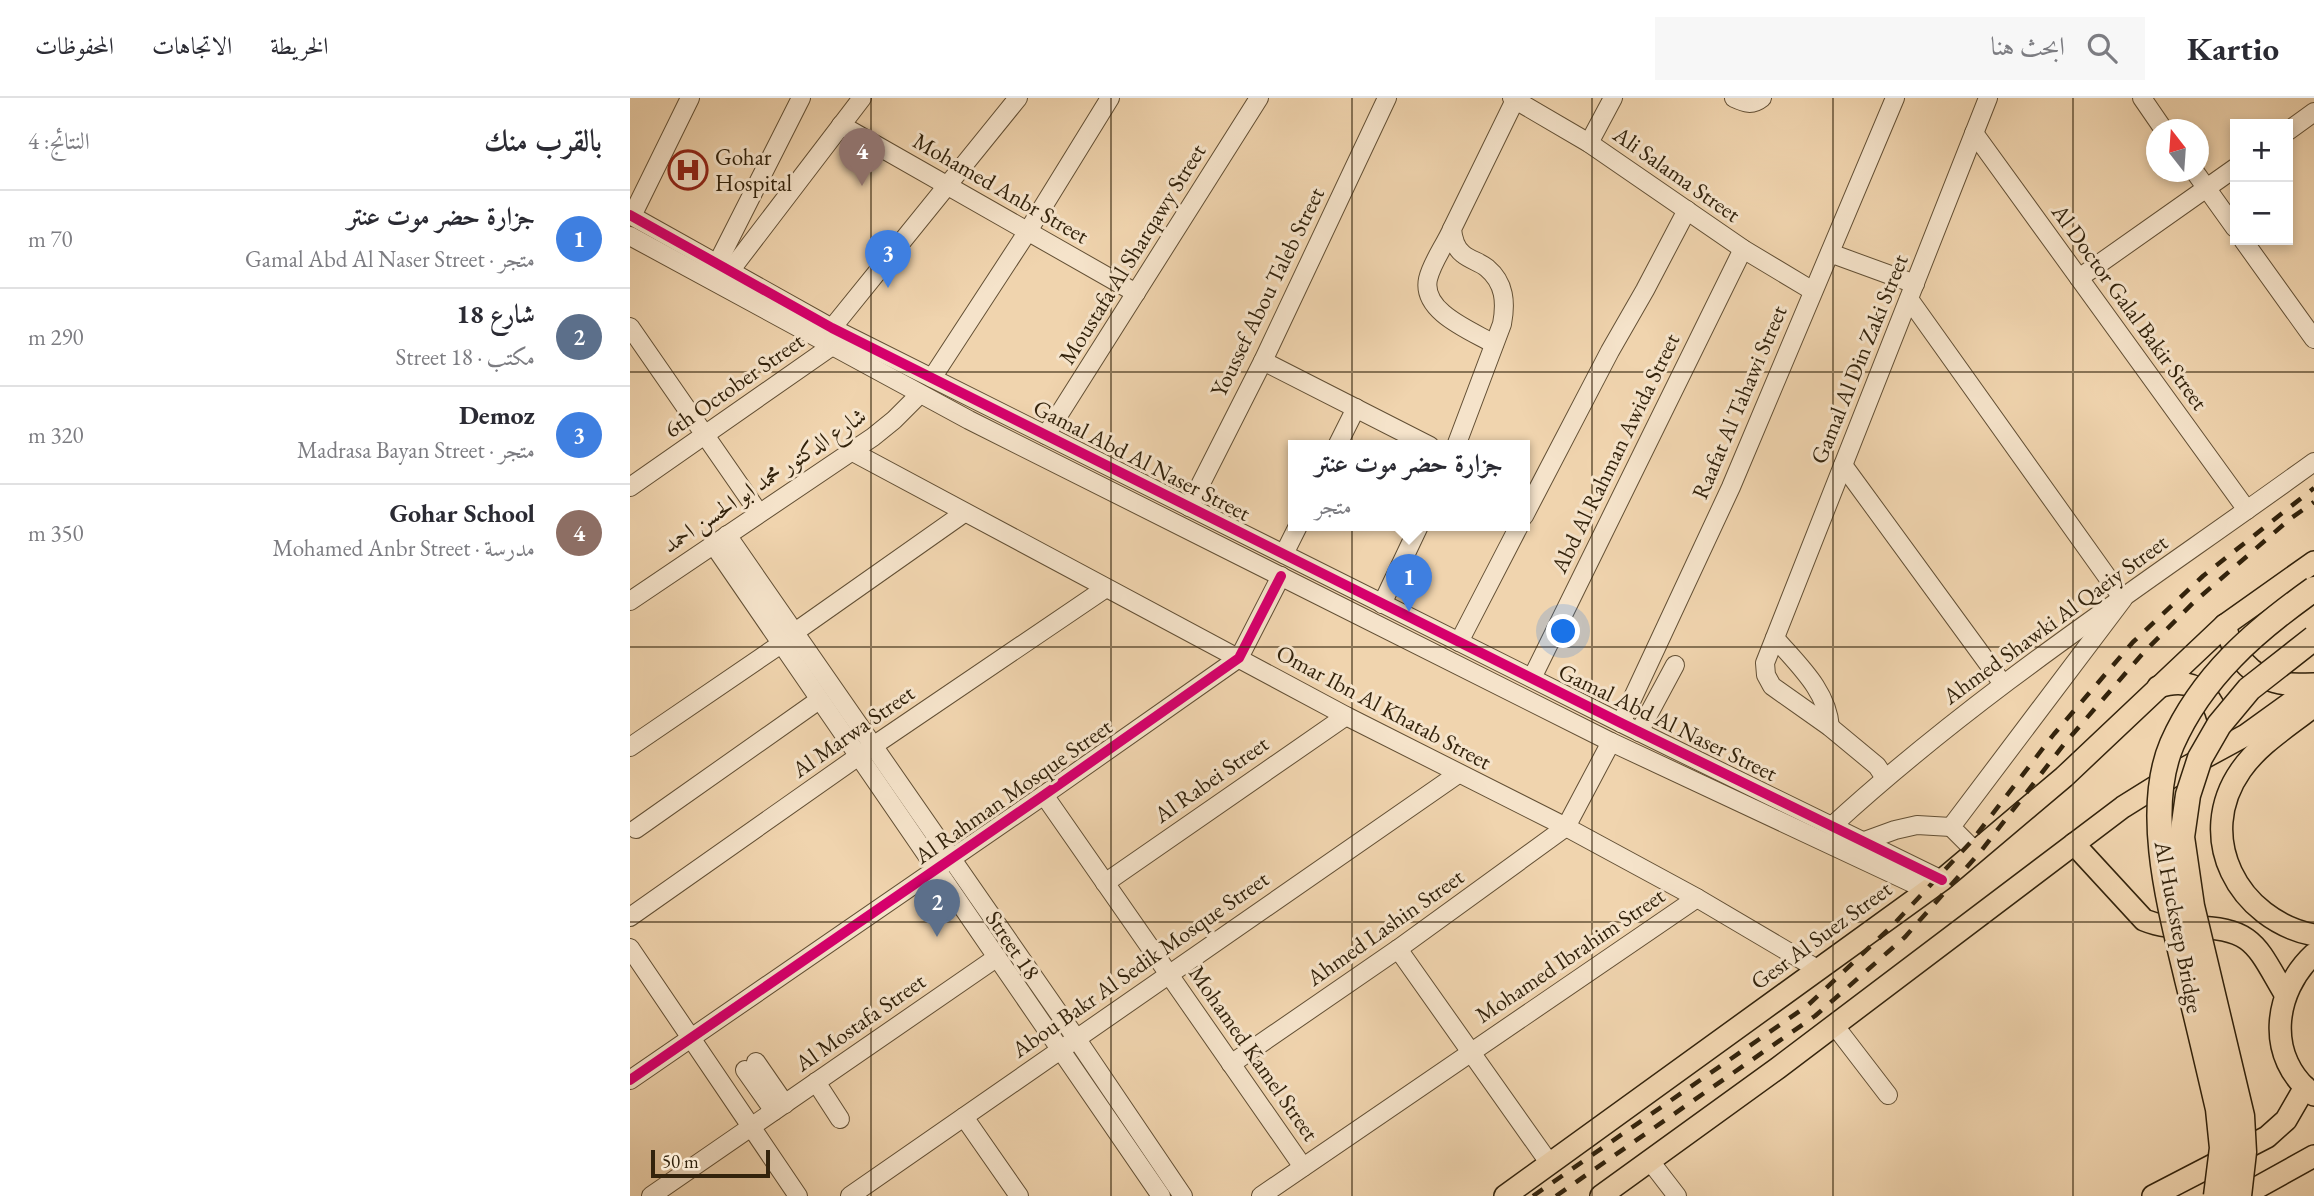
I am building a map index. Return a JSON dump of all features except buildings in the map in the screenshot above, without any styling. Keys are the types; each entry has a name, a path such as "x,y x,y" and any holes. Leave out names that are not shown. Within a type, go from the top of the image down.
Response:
{"highway":[{"name":"Al Huckstep Bridge","path":"2216,1196 2222,1148 2218,1109 2165,878 2159,799 2171,747 2190,709 2214,675 2262,628 2314,589"},
{"name":"Al Huckstep Bridge","path":"2241,1196 2244,1153 2242,1116 2192,906 2182,837 2188,795 2200,758 2219,725 2249,689 2314,638"}],"main road":[{"name":"Gesr Al Suez Street","path":"1505,1196 1934,885 2064,777 2225,625 2314,562"},
{"path":"2225,625 2235,652 2255,673 2282,684 2314,685"},
{"path":"2157,687 2171,683 2185,684 2199,689 2210,698 2217,710 2220,724 2220,749"},
{"path":"1601,1196 1835,1026 2074,844 2155,786 2256,729 2314,685"},
{"path":"2314,706 2259,749 2240,772 2227,799 2222,828 2228,865 2246,897 2278,922 2314,935"},
{"path":"2074,844 2144,920 2159,926 2214,927 2233,931 2249,939 2285,994"},
{"path":"2153,1196 2267,1137 2286,1120 2309,1091 2288,1063 2280,1029 2285,994 2298,971 2314,954"},
{"path":"2241,1196 2314,1156"}],"street":[{"path":"631,216 690,98"},
{"path":"724,268 801,98"},
{"path":"724,268 862,98"},
{"name":"6th October Street","path":"630,487 705,435 832,337 1018,98"},
{"path":"932,378 1028,231 1110,98"},
{"name":"Moustafa Al Sharqawy Street","path":"1046,435 1259,98"},
{"name":"Youssef Abou Taleb Street","path":"1189,507 1263,361 1387,98"},
{"path":"1589,143 1613,98"},
{"path":"1734,98 1746,103 1756,103 1762,98"},
{"name":"Raafat Al Tahawi Street","path":"1621,723 1731,487 1895,98"},
{"name":"Gamal Al Din Zaki Street","path":"1885,778 1877,766 1830,727 1772,686 1766,675 1765,663 1988,98"},
{"path":"2142,98 2156,119"},
{"path":"1494,344 1440,312 1430,298 1428,280 1513,99"},
{"name":"Ali Salama Street","path":"1513,99 1589,143 1743,249 1813,291"},
{"path":"2293,127 2314,112"},
{"name":"Mohamed Anbr Street","path":"841,125 1136,293"},
{"name":"Al Doctor Galal Bakir Street","path":"1974,134 2247,510"},
{"path":"2079,278 2230,172"},
{"path":"2202,182 2230,221"},
{"path":"1530,504 1687,210"},
{"name":"Gamal Abd Al Naser Street","path":"631,216 724,268 920,394 982,427 1611,742 1934,885"},
{"path":"1452,229 1454,243 1462,254 1488,268 1498,280 1504,294 1505,309 1457,440"},
{"name":"Gamal Abd Al Naser Street","path":"630,236 832,337 932,378 1832,826 1934,885"},
{"path":"2247,245 2314,339"},
{"name":"Abd Al Rahman Awida Street","path":"1532,678 1743,249"},
{"path":"1829,253 1912,291 2123,599 1951,827"},
{"path":"630,327 759,513"},
{"path":"1263,361 1418,440"},
{"name":"شارع الدكتور محمد ابو الحسن احمد","path":"630,601 851,451 894,420 920,394"},
{"path":"1341,440 1356,408"},
{"name":"Omar Ibn Al Khatab Street","path":"851,451 1346,716 1566,827 1697,898 1819,970"},
{"name":"Ahmed Shawki Al Qaeiy Street","path":"1832,826 1885,778 2003,684 2314,462"},
{"path":"1843,464 2003,684"},
{"path":"795,632 964,513"},
{"path":"1284,554 1296,531"},
{"path":"1382,604 1417,531"},
{"path":"1459,642 1516,531"},
{"name":"Street 18","path":"720,540 795,632 936,870 1161,1196"},
{"name":"Street 18","path":"720,540 781,644 819,700 866,751 951,859 1183,1196"},
{"name":"Al Rahman Mosque Street","path":"630,1080 1239,658 1281,576"},
{"name":"Al Marwa Street","path":"630,916 866,751 1107,588"},
{"path":"1775,638 1821,693 1829,715 1830,727"},
{"path":"630,747 781,644"},
{"path":"1639,732 1675,665"},
{"path":"636,829 819,700"},
{"name":"Al Rabei Street","path":"1105,883 1346,716"},
{"path":"1566,827 1611,742"},
{"name":"Abou Bakr Al Sedik Mosque Street","path":"850,1196 1458,774"},
{"name":"Mohamed Kamel Street","path":"1044,795 1303,1167"},
{"path":"1862,842 1917,825 1951,827 1976,852"},
{"name":"Ahmed Lashin Street","path":"1231,1064 1398,949 1566,827"},
{"name":"Mohamed Ibrahim Street","path":"1261,1196 1697,898"},
{"path":"630,948 797,1196"},
{"name":"Mohamed Ibrahim Street","path":"1398,949 1550,1164"},
{"name":"Al Mostafa Street","path":"651,1196 996,958"},
{"path":"1835,1026 1888,1095"},
{"path":"750,1066 779,1108"},
{"path":"816,1082 840,1119"},
{"path":"964,1117 1019,1196"},
{"path":"1650,1161 1677,1196"}],"railway":[{"path":"1533,1196 1807,1006 1891,927 1970,843 2054,734 2133,642 2203,576 2314,488"},
{"path":"1556,1196 1815,1016 1905,937 1981,851 2065,743 2144,652 2194,602 2290,519 2314,502"}],"cycle path":[{"path":"630,215 832,328 1621,723 1942,880"},
{"path":"630,1080 1239,658 1281,576"}],"place":[{"name":"Gohar Hospital","path":"688,170"},
{"name":"Gohar School","path":"862,186"},
{"name":"Demoz","path":"888,288"},
{"name":"جزارة حضر موت عنتر","path":"1409,612"},
{"name":"شارع 18","path":"937,937"}]}
